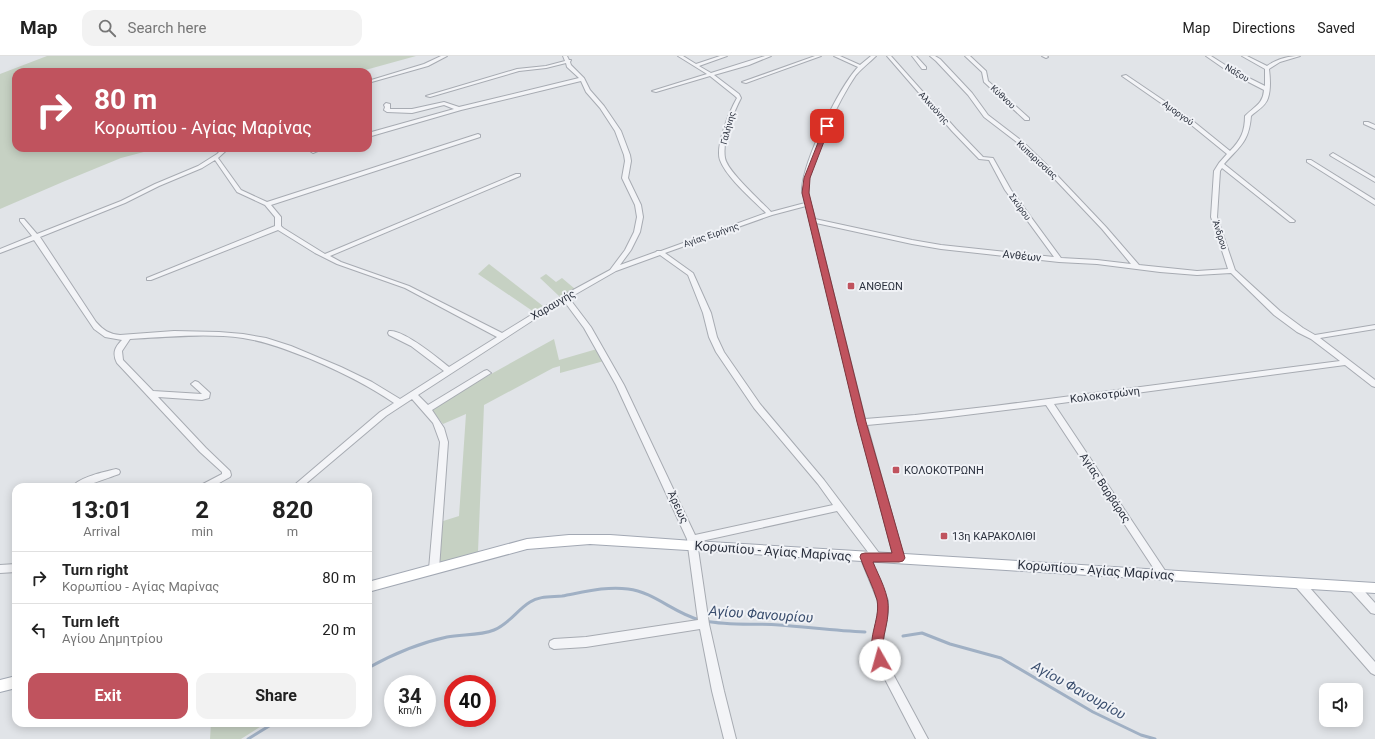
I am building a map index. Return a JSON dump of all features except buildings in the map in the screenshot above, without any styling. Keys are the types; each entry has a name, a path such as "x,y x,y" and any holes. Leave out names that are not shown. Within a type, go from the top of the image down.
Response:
{"main road":[{"name":"Κορωπίου - Αγίας Μαρίνας","path":"372,586 527,544 550,540 597,538 693,543 871,557 1375,588"},
{"path":"0,686 12,683"}],"street":[{"path":"372,81 426,65 445,56"},
{"name":"Γαλήνης","path":"680,56 711,75 737,95 738,98 728,122 722,158 735,178 770,214"},
{"path":"696,65 725,56"},
{"path":"654,91 711,75 769,56"},
{"path":"744,82 819,56"},
{"path":"836,56 861,67"},
{"path":"874,56 854,74 839,98 821,140 805,185 808,204 862,422 899,558"},
{"name":"Αλκυόνης","path":"889,56 939,115 982,158"},
{"path":"914,56 924,68"},
{"name":"Κυπαρισσίας","path":"932,56 938,60 970,94 986,116 1020,142 1076,198 1138,268"},
{"name":"Κύθνου","path":"967,56 984,72 986,81 1027,119"},
{"name":"Νάξου","path":"1208,56 1231,71 1266,89"},
{"path":"1244,56 1267,68"},
{"path":"1267,68 1278,61 1298,56"},
{"path":"428,96 519,70 546,67 567,59"},
{"name":"Χαραυγής","path":"301,483 373,423 400,403 501,336 564,297 597,280 615,268 632,243 637,232 640,217 638,205 625,178 628,161 621,139 602,107 588,91 582,79 569,66 567,59"},
{"path":"1267,68 1264,101 1248,116 1248,132 1244,140 1220,164 1292,221"},
{"name":"Αμοργού","path":"1124,76 1186,118 1230,154"},
{"path":"372,134 459,109 582,79"},
{"path":"388,104 386,105 388,106 387,110 401,112 416,111 428,106 444,103 459,109"},
{"path":"1366,122 1375,127"},
{"path":"267,204 478,136"},
{"path":"0,251 123,202 157,185 200,167 222,152"},
{"path":"1333,155 1375,180"},
{"path":"215,158 238,191 267,204 278,217 279,227"},
{"name":"Σκύρου","path":"982,158 991,159 1008,190 1059,260"},
{"path":"1309,161 1375,203"},
{"name":"Άνδρου","path":"1220,164 1217,170 1214,217 1230,268 1277,313 1300,330 1314,337 1375,384"},
{"path":"325,256 518,175"},
{"name":"Αγίας Ειρήνης","path":"615,268 770,214 808,204"},
{"path":"22,220 36,237 98,330 110,336 128,337 153,334 193,334 225,335 258,339 287,347 345,370 383,391 400,403"},
{"name":"Ανθέων","path":"813,220 922,244 1059,260 1097,262 1138,268 1197,273 1233,271"},
{"path":"279,227 325,256 356,270 407,286 501,336"},
{"path":"149,279 279,227"},
{"path":"660,252 691,274 707,313 713,337 720,352 757,406 821,482 839,506 871,557 882,601 883,612 877,646 880,660 887,676 909,712 922,739"},
{"name":"Άρεως","path":"564,297 587,327 620,385 693,543 703,619 730,739"},
{"path":"1314,337 1375,327"},
{"path":"392,332 414,344 449,371"},
{"path":"128,337 117,350 117,356 150,394 203,450 226,471 228,475 212,483"},
{"name":"Κολοκοτρώνη","path":"862,422 906,419 1048,402 1254,376 1347,362"},
{"path":"427,409 487,373"},
{"path":"150,394 163,393 200,397 206,396 206,393 195,384"},
{"path":"413,395 438,422 444,442 434,569"},
{"name":"Αγίας Βαρβάρας","path":"1048,402 1163,575"},
{"path":"83,483 116,472"},
{"path":"693,543 839,506"},
{"path":"0,569 12,568"},
{"path":"1299,583 1375,670"},
{"path":"1354,587 1375,610"},
{"path":"554,644 586,642 703,619"}],"green space":[{"path":"47,56 416,56 372,68 16,68"},
{"path":"12,69 12,152 144,152 121,158 0,209 0,74"},
{"path":"489,264 543,306 534,312 478,274"},
{"path":"546,274 556,282 562,278 575,289 559,296 540,278"},
{"path":"554,339 559,360 597,349 604,361 560,373 560,366 553,368 484,405 478,552 444,562 439,561 440,522 459,516 466,414 443,424 430,408"},
{"path":"211,727 260,727 241,739 210,739"}],"waterway":[{"name":"Αγίου Φανουρίου","path":"372,666 426,642 447,637 494,630 504,624 525,605 534,600 595,590 620,588 638,591 647,594 682,613 700,620"},
{"name":"Αγίου Φανουρίου","path":"705,621 865,632"},
{"name":"Αγίου Φανουρίου","path":"903,636 922,633 950,644 1001,658 1093,712 1141,735 1155,739"},
{"name":"Αγίου Φανουρίου","path":"248,739 268,727"}],"place":[{"name":"ΑΝΘΕΩΝ","path":"851,286"},
{"name":"ΚΟΛΟΚΟΤΡΩΝΗ","path":"896,470"},
{"name":"13η ΚΑΡΑΚΟΛΙΘΙ","path":"944,536"}],"route":[{"path":"827,126 807,178 805,185 806,193 862,422 899,558 865,557 882,601 883,612 877,646 880,660"}]}
